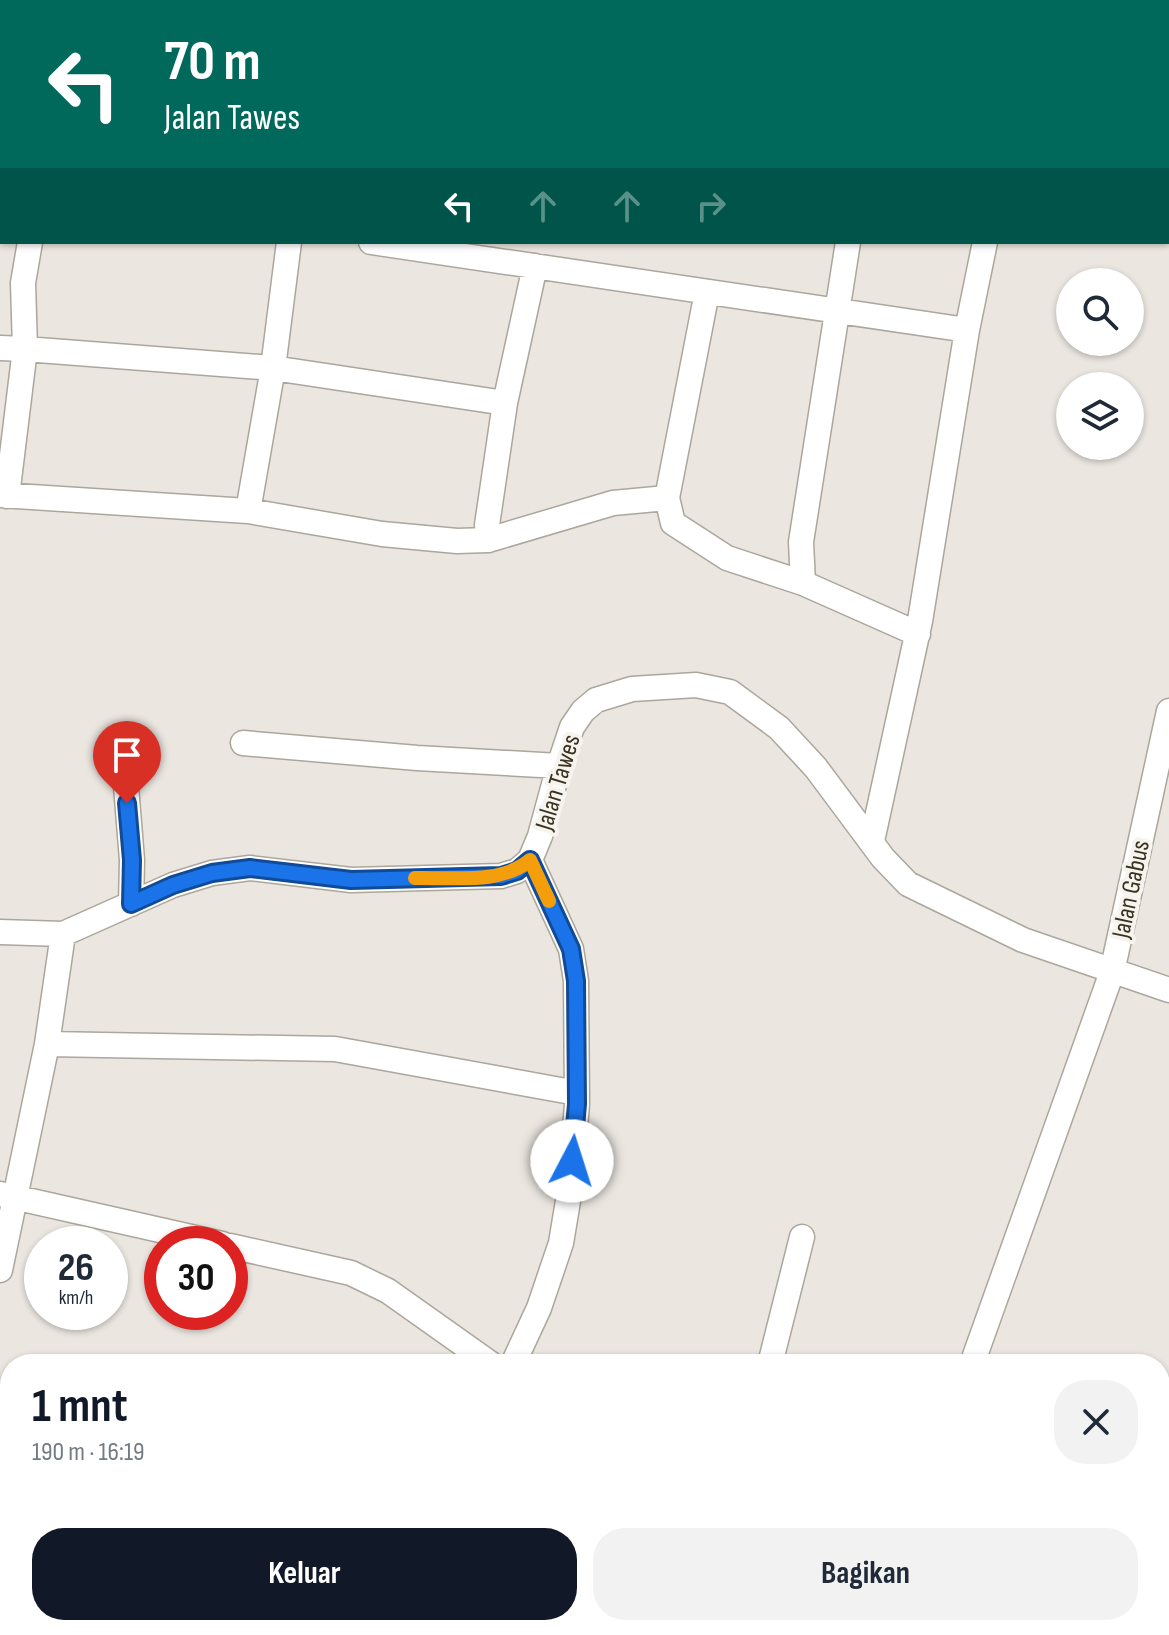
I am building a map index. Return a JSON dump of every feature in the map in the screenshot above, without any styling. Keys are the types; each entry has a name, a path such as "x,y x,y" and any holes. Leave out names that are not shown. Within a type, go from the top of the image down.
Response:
{"street":[{"path":"30,244 23,283 25,349 4,495 248,511 382,534 457,541 488,540 592,508 667,498"},
{"path":"248,511 273,368 289,244"},
{"path":"385,244 967,330"},
{"path":"803,583 801,542 848,244"},
{"path":"872,841 918,634 967,330 985,244"},
{"path":"488,540 487,525 505,403 535,266"},
{"path":"707,292 667,498 673,523 727,558 803,583 918,634"},
{"path":"0,348 273,368 505,403"},
{"name":"Jalan Tawes","path":"0,932 63,934 173,885 212,873 250,868 351,880 501,876 517,871 530,860 540,836 572,727 583,711 596,700 632,689 696,685 730,692 779,728 816,768 883,858 908,884 1023,940 1169,990"},
{"name":"Jalan Gabus","path":"976,1354 1112,972 1169,711"},
{"path":"243,743 559,766"},
{"path":"125,774 132,860 131,904"},
{"path":"518,1354 539,1308 561,1243 570,1189 577,1093 576,981 571,949 530,860"},
{"path":"0,1270 7,1196 47,1044 63,934"},
{"path":"47,1044 335,1049 577,1093"},
{"path":"7,1196 144,1227"},
{"path":"773,1354 802,1237"},
{"path":"248,1250 351,1273 388,1291 477,1354"}],"slow traffic":[{"path":"415,878 501,876 517,871 530,860 549,901"}],"route":[{"path":"127,803 132,860 131,904 173,885 212,873 250,868 351,880 501,876 517,871 530,860 571,949 576,981 577,1104 572,1161"}]}
